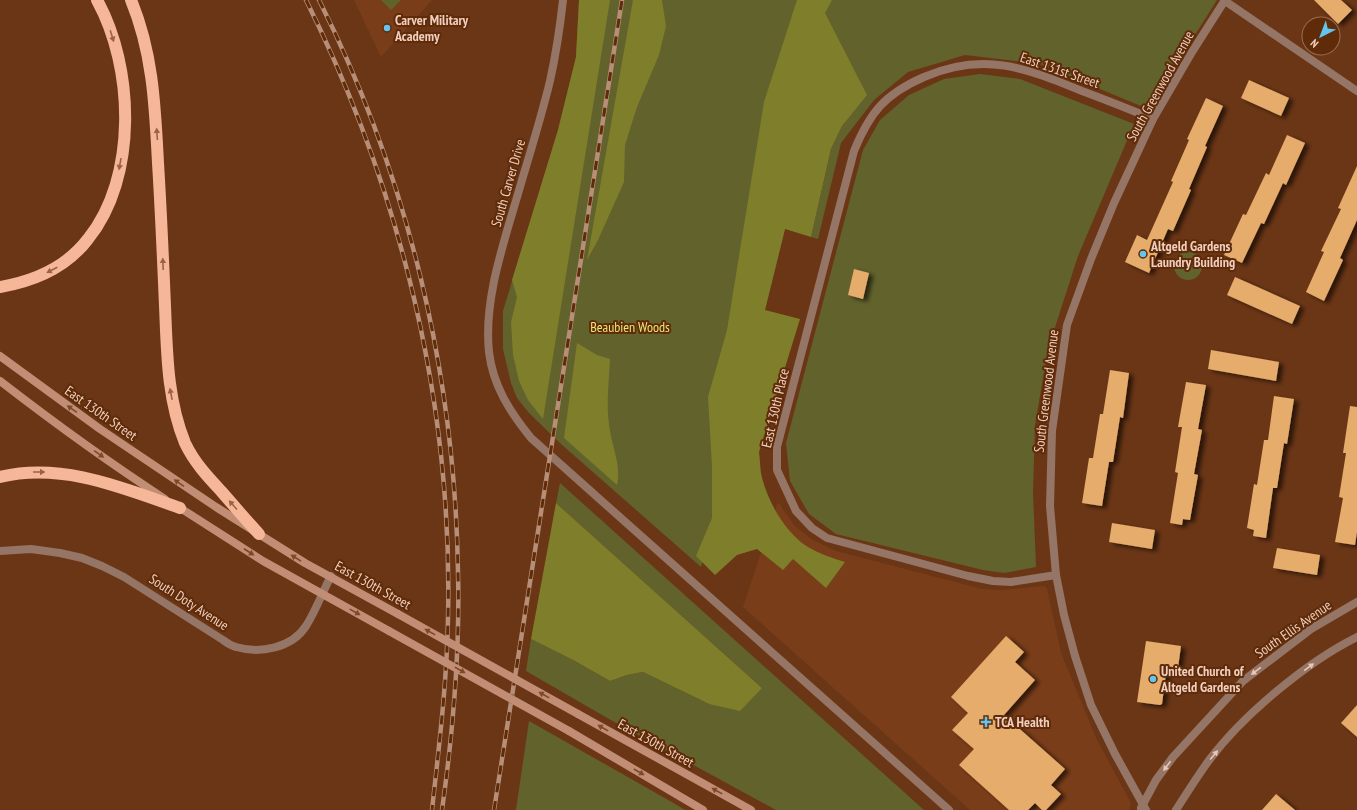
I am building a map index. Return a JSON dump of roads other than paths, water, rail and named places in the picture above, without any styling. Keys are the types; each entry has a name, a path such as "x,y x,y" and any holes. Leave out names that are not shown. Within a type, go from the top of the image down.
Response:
{"highway":[{"path":"0,286 22,283 41,276 58,267 74,254 88,241 98,226 107,209 115,187 120,166 124,136 124,91 119,63 111,33 97,0"},
{"path":"131,0 144,36 150,61 153,89 161,211 167,364 171,393 178,421 186,443 196,463 259,534"},
{"path":"0,477 25,472 65,474 117,486 180,508"}],"main road":[{"name":"East 130th Street","path":"0,356 100,429 216,507 304,563 751,810"},
{"path":"0,381 140,482 263,561 569,731 703,810"}],"street":[{"name":"South Carver Drive","path":"563,0 550,80 494,283 489,318 489,351 493,373 502,397 515,418 531,438 949,810"},
{"path":"1225,1 1357,90"},
{"name":"South Greenwood Avenue","path":"1143,808 1091,705 1075,656 1064,615 1056,575 1050,506 1050,466 1054,416 1067,325 1096,245 1152,119 1192,52 1225,1"},
{"name":"East 131st Street","path":"909,83 930,74 956,66 980,63 1004,66 1031,71 1152,119"},
{"name":"East 130th Place","path":"909,83 888,97 874,112 862,131 854,151 777,447 777,470 796,511 812,528 827,538 968,576 993,581 1011,582 1056,575"},
{"name":"South Doty Avenue","path":"0,551 31,549 60,553 88,561 124,577 235,647 249,650 278,646 289,642 298,634 306,626 330,576"},
{"name":"South Ellis Avenue","path":"1143,808 1156,780 1173,757 1243,681 1311,629 1357,602"},
{"path":"1176,810 1210,759 1231,735 1255,712 1280,689 1311,665 1357,637"}],"railway":[{"path":"306,0 340,73 369,147 394,223 414,300 430,379 441,458 447,538 448,618 444,690 432,810"},
{"path":"319,0 350,67 378,136 401,207 421,278 436,351 448,424 455,498 458,572 458,632 455,691 442,810"},
{"path":"494,810 622,0"}],"place":[{"name":"Carver Military Academy","path":"387,28"},
{"name":"Altgeld Gardens Laundry Building","path":"1143,254"},
{"name":"United Church of Altgeld Gardens","path":"1153,679"},
{"name":"TCA Health","path":"986,722"}],"park label":[{"name":"Beaubien Woods","path":"630,327"}]}
